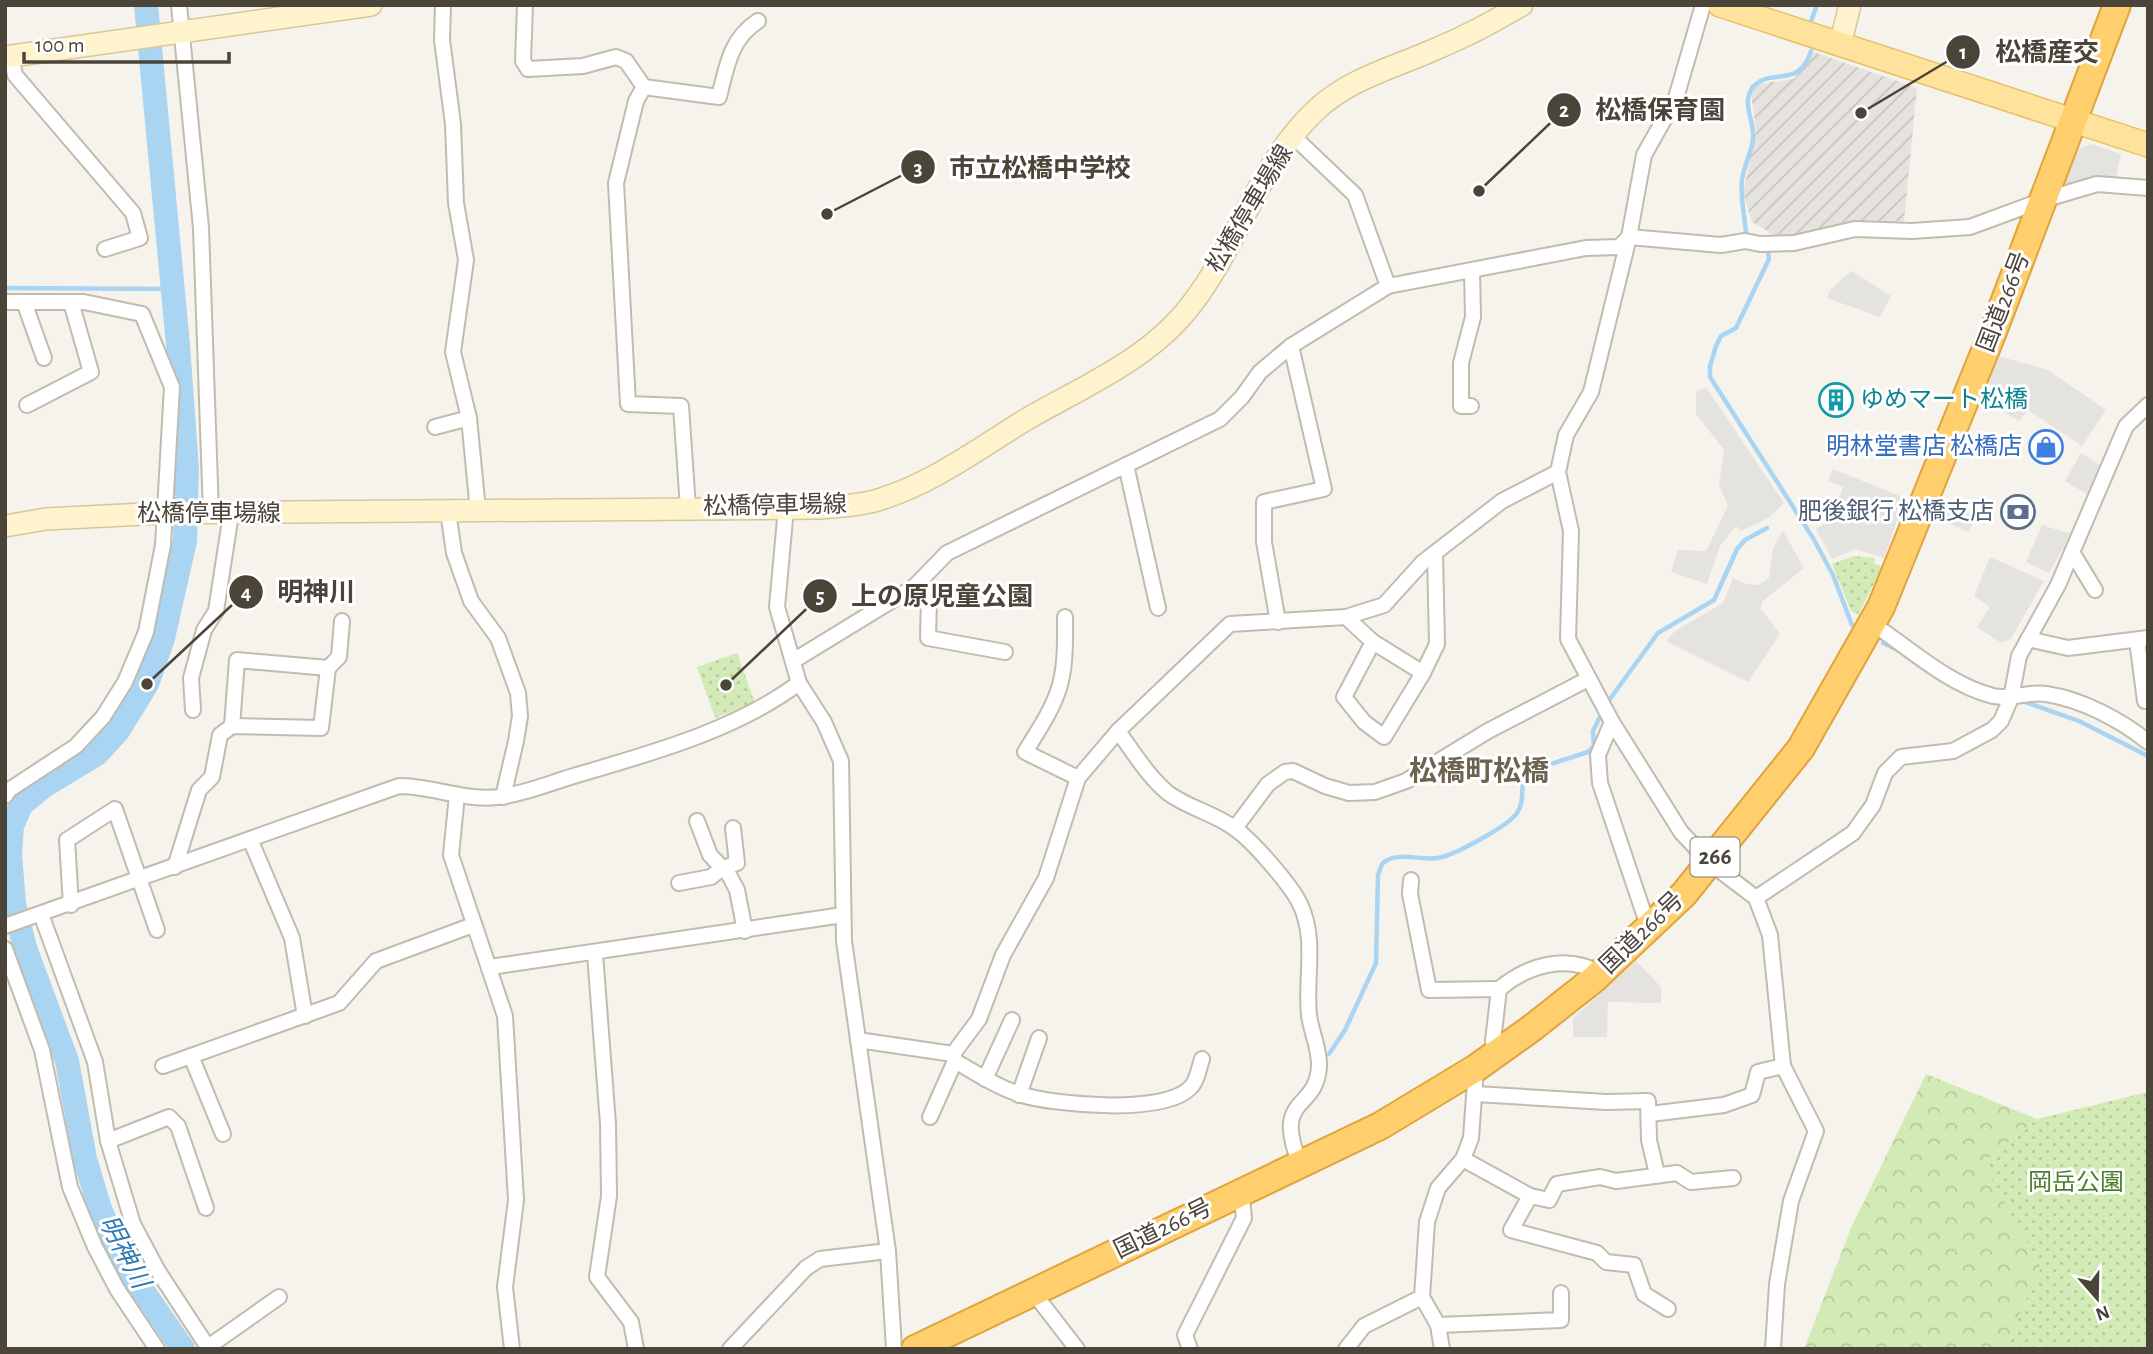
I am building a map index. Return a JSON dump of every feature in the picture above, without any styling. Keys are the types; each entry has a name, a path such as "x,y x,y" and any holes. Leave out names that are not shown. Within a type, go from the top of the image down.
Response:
{"highway":[{"name":"国道266号","path":"915,1349 1241,1190 1380,1126 1482,1072 1649,929 1710,863 1801,748 1872,624 1901,561 2117,5"}],"main road":[{"path":"8,57 371,5"},
{"name":"松橋停車場線","path":"5,526 59,518 169,513 786,508 856,505 907,490 1136,357 1191,306 1293,136 1316,110 1348,86 1487,26 1522,5"},
{"path":"1720,5 2148,145"},
{"path":"1840,45 1850,5"}],"street":[{"path":"179,5 178,34 189,84 201,228 216,611 204,630 191,678 193,710"},
{"path":"443,5 442,40 453,124 456,203 467,260 453,352 469,418 478,511"},
{"path":"524,5 523,61 528,69 583,66 616,57 626,61 644,87 719,97 730,54 741,32 758,21"},
{"path":"1703,5 1676,98 1644,155 1629,237 1591,392 1566,435 1558,472 1571,531 1568,639 1588,679 1681,832 1710,863 1756,898 1770,935 1783,1066 1816,1131 1791,1201 1777,1284 1773,1349"},
{"path":"8,57 15,75 133,213 140,238 105,249"},
{"path":"644,87 636,101 616,183 628,404 681,406 688,508"},
{"path":"1293,136 1354,195 1388,286"},
{"path":"793,661 914,587 947,553 1220,419 1242,397 1260,372 1291,346 1388,286 1586,248 1619,247 1629,237 1721,245 1745,241 1794,243 1855,229 1912,231 1970,227 2043,200 2097,184 2148,188"},
{"path":"1471,406 1461,406 1461,363 1472,317 1472,272"},
{"path":"5,302 71,302 142,314 172,387 169,513 146,632 125,681 103,717 76,746 9,790 5,796"},
{"path":"24,302 44,358"},
{"path":"27,405 91,372 71,302"},
{"path":"1278,622 1264,542 1264,502 1324,489 1291,346"},
{"path":"1756,898 1853,833 1873,805 1885,773 1901,757 1943,754 1970,742 2001,721 2011,698 2014,669 2072,552 2126,426 2148,405"},
{"path":"435,427 469,418"},
{"path":"1126,466 1158,608"},
{"path":"930,1117 954,1058 979,1020 1003,955 1046,878 1078,778 1118,730 1230,624 1346,617 1384,606 1435,553 1502,501 1558,472"},
{"path":"786,508 777,607 799,683 824,722 841,761 844,941 888,1251 894,1349"},
{"path":"448,511 454,553 471,601 498,638 518,693 520,716 503,797"},
{"path":"2072,552 2095,590"},
{"path":"1373,642 1344,697 1364,722 1384,737 1423,674 1437,644 1435,553"},
{"path":"914,587 929,596 928,638 1005,652"},
{"path":"1065,617 1066,660 1062,684 1054,705 1025,752 1078,778"},
{"path":"1346,617 1373,642 1423,674"},
{"path":"175,867 199,790 212,777 220,734 232,726 321,728 328,668 339,656 342,621"},
{"path":"1872,624 1972,689 2011,698 2036,693 2062,698 2120,722 2148,742"},
{"path":"2028,639 2068,649 2143,639 2145,701"},
{"path":"232,726 237,660 328,668"},
{"path":"1235,828 1268,784 1284,772 1293,771 1325,786 1349,793 1376,792 1406,781 1488,731 1588,679"},
{"path":"5,926 71,905 399,786 424,786 457,796 503,797 640,756 773,702 799,683"},
{"path":"1608,711 1598,755 1600,783 1649,929"},
{"path":"1118,730 1152,778 1171,795 1235,828 1278,873 1300,903 1310,944 1307,993 1319,1069 1312,1087 1294,1109 1288,1127 1300,1164"},
{"path":"457,796 451,855 505,1016 516,1200 505,1287 512,1349"},
{"path":"71,905 67,840 115,809 158,930"},
{"path":"697,821 709,855 729,875 737,890 745,931"},
{"path":"679,883 711,877 721,869 737,863 733,828"},
{"path":"250,839 292,938 305,1016"},
{"path":"1411,880 1410,894 1429,990 1499,989 1516,974 1560,963 1576,962 1600,973"},
{"path":"490,967 595,954 843,915"},
{"path":"35,916 95,1062 108,1141 133,1224 158,1271 208,1348 279,1297"},
{"path":"163,1066 339,1003 376,961 473,925"},
{"path":"5,949 42,1050 70,1187 111,1278 157,1349"},
{"path":"595,954 607,1111 610,1196 597,1278 631,1322 636,1349"},
{"path":"1442,1349 1438,1325 1422,1297 1427,1222 1437,1188 1463,1159 1471,1138 1482,1072 1493,1041 1499,989"},
{"path":"985,1079 1012,1020"},
{"path":"1019,1095 1040,1038"},
{"path":"858,1040 954,1058 985,1079 1019,1095 1052,1102 1136,1105 1178,1097 1192,1087 1202,1059"},
{"path":"191,1056 223,1134"},
{"path":"1650,1114 1733,1102 1752,1095 1758,1072 1783,1066"},
{"path":"1482,1072 1606,1102 1648,1101 1649,1140 1657,1174"},
{"path":"108,1141 170,1117 178,1126 206,1208"},
{"path":"1463,1159 1531,1196 1549,1200 1557,1184 1600,1177 1616,1181 1677,1173 1691,1182 1733,1178"},
{"path":"1190,1349 1185,1335 1244,1218 1241,1190"},
{"path":"1531,1196 1511,1230 1597,1253 1606,1262 1634,1265 1644,1294 1668,1309"},
{"path":"730,1349 806,1268 820,1259 888,1251"},
{"path":"1033,1292 1077,1349"},
{"path":"1438,1325 1561,1320 1561,1293"},
{"path":"1346,1349 1364,1326 1422,1297"}],"shaded area":[{"path":"1814,52 1917,88 1904,221 1837,225 1784,241 1752,222 1743,193 1756,131 1750,85 1794,79"},
{"path":"2091,144 2121,154 2115,182 2059,189 2077,150"},
{"path":"1851,271 1891,296 1880,317 1827,298 1830,290"},
{"path":"1998,356 2048,370 2106,410 2082,446 2028,410 2019,421 1987,402 1985,396"},
{"path":"1706,387 1784,503 1768,518 1741,531 1736,526 1720,546 1707,584 1671,572 1678,550 1706,551 1728,506 1719,485 1724,450 1696,414 1696,392"},
{"path":"2081,453 2103,467 2090,496 2065,481"},
{"path":"1833,469 1905,498 1884,558 1855,549 1832,559 1816,529 1846,510 1838,501 1843,487 1828,481"},
{"path":"1945,504 1975,516 1969,532 1939,519"},
{"path":"2042,525 2071,534 2049,573 2026,562"},
{"path":"1783,531 1804,568 1762,602 1761,609 1780,634 1748,682 1666,641 1675,631 1723,603 1733,578 1746,584 1759,585 1769,578 1773,548"},
{"path":"1990,557 2044,581 2011,639 2001,643 1977,627 1990,607 1974,596"},
{"path":"1636,961 1661,987 1661,1003 1608,1002 1607,1037 1573,1037 1573,1018"}],"green space":[{"path":"1854,556 1875,558 1874,563 1882,567 1858,615 1851,611 1832,564"},
{"path":"737,653 755,703 715,718 697,667"},
{"path":"1926,1074 2037,1119 1983,1163 2041,1268 2003,1349 1804,1349 1851,1228"},
{"name":"岡岳公園","path":"2148,1092 2148,1349 2003,1349 2019,1311 1983,1163 2037,1119"}],"waterway":[{"name":"明神川","path":"146,5 178,345 187,469 185,541 163,638 147,684 118,731 97,754 44,786 21,805 12,826 10,854 14,904 25,948 67,1061 85,1159 100,1209 123,1262 183,1349"},
{"path":"1810,24 1817,5"},
{"path":"1750,238 1746,234 1742,194 1743,174 1753,138 1748,104 1750,91 1762,80 1800,70 1811,51"},
{"path":"1762,248 1768,252 1769,259 1736,328 1721,336 1710,366 1710,377 1813,538 1833,575 1852,625"},
{"path":"5,288 173,289"},
{"path":"1607,703 1658,633 1714,600 1737,549 1745,540 1767,528"},
{"path":"1883,643 1898,650"},
{"path":"2022,701 2079,721 2148,756"},
{"path":"1329,1054 1345,1030 1376,963 1378,875 1382,864 1394,858 1431,859 1446,856 1512,819 1520,808 1526,772 1588,752 1594,746 1593,731 1603,711"}],"place":[{"name":"松橋産交","path":"1861,113"},
{"name":"松橋保育園","path":"1479,191"},
{"name":"市立松橋中学校","path":"827,214"},
{"name":"ゆめマート松橋","path":"1836,400"},
{"name":"明林堂書店 松橋店","path":"2046,447"},
{"name":"肥後銀行 松橋支店","path":"2018,512"},
{"name":"明神川","path":"147,684"},
{"name":"上の原児童公園","path":"726,685"}],"district":[{"name":"松橋町松橋","path":"1479,772"}]}
